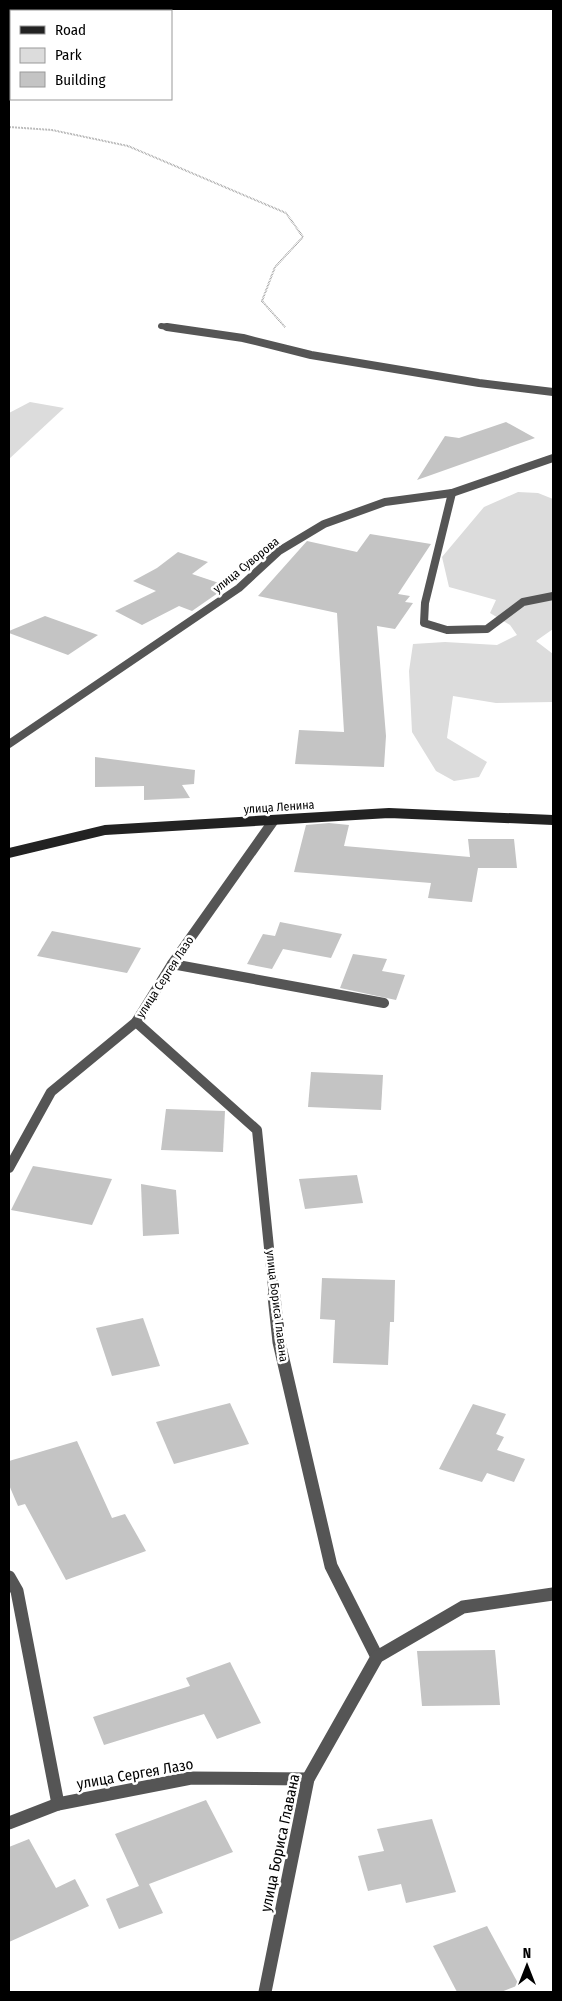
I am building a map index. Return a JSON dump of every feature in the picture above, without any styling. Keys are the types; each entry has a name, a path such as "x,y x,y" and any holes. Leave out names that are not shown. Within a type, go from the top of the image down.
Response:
{"main road":[{"name":"улица Ленина","path":"9,853 105,830 390,813 553,820"}],"street":[{"path":"161,326 243,338 311,355 479,383 553,392"},
{"name":"улица Суворова","path":"9,744 239,588 279,551 324,524 385,502 452,493 553,458"},
{"path":"452,493 425,604 424,623 447,630 487,630 523,602 553,596"},
{"name":"улица Сергея Лазо","path":"9,1168 51,1092 136,1022 172,964 274,820"},
{"path":"172,964 384,1003"},
{"name":"улица Бориса Главана","path":"136,1022 257,1130 279,1342 331,1566 377,1658"},
{"path":"9,1577 17,1590 58,1804"},
{"name":"улица Бориса Главана","path":"265,1992 308,1779 377,1658 463,1607 553,1594"},
{"name":"улица Сергея Лазо","path":"9,1823 58,1804 191,1778 308,1779"}],"path":[{"path":"9,127 52,130 128,146 286,214 303,237 275,267 262,301 311,355"}],"green space":[{"path":"30,402 64,408 9,459 9,413"},
{"path":"518,492 538,493 553,499 553,629 536,641 553,654 553,702 496,703 453,696 447,738 487,762 479,777 454,781 436,771 412,732 409,671 413,644 445,642 497,645 517,635 510,625 490,613 496,600 449,587 442,557 484,507"}],"building":[{"path":"506,422 535,438 417,480 445,436 459,438"},
{"path":"370,534 431,544 398,594 410,596 405,602 413,603 395,629 377,626 386,736 384,767 295,764 299,730 344,732 337,613 258,596 307,541 357,552"},
{"path":"178,552 208,562 192,574 228,586 192,611 179,606 142,625 115,611 156,591 133,581 157,568"},
{"path":"45,616 98,635 68,655 9,633 9,631"},
{"path":"95,757 195,770 194,784 182,785 190,798 144,800 144,786 95,787"},
{"path":"329,823 349,825 344,846 470,857 468,839 514,839 517,868 478,868 472,902 428,898 431,883 294,872 306,825"},
{"path":"280,922 342,934 331,958 283,949 272,969 247,964 263,934 275,936"},
{"path":"52,931 141,948 127,973 37,956"},
{"path":"353,954 387,959 382,971 405,975 396,1000 340,988"},
{"path":"311,1072 383,1075 381,1110 308,1107"},
{"path":"166,1109 225,1111 223,1152 161,1150"},
{"path":"33,1166 112,1179 92,1225 11,1210"},
{"path":"357,1175 363,1203 305,1209 299,1179"},
{"path":"141,1184 176,1190 179,1234 143,1236"},
{"path":"322,1278 395,1280 394,1322 390,1322 388,1365 333,1363 335,1320 320,1319"},
{"path":"143,1318 160,1366 112,1376 96,1328"},
{"path":"230,1403 249,1444 174,1464 156,1422"},
{"path":"473,1404 506,1414 496,1434 504,1437 497,1450 525,1459 514,1482 487,1473 482,1482 439,1469"},
{"path":"77,1441 112,1518 125,1514 146,1551 66,1580 25,1504 18,1506 9,1485 9,1461"},
{"path":"495,1650 500,1705 422,1706 417,1651"},
{"path":"230,1662 261,1723 217,1739 204,1714 104,1745 93,1717 190,1686 186,1678"},
{"path":"206,1800 233,1852 149,1884 163,1913 119,1929 106,1899 139,1886 115,1834"},
{"path":"432,1819 456,1892 406,1903 401,1884 368,1891 358,1856 384,1851 377,1829"},
{"path":"29,1839 56,1888 75,1879 89,1906 9,1942 9,1847"},
{"path":"487,1926 519,1985 501,1992 457,1992 433,1946"}]}
